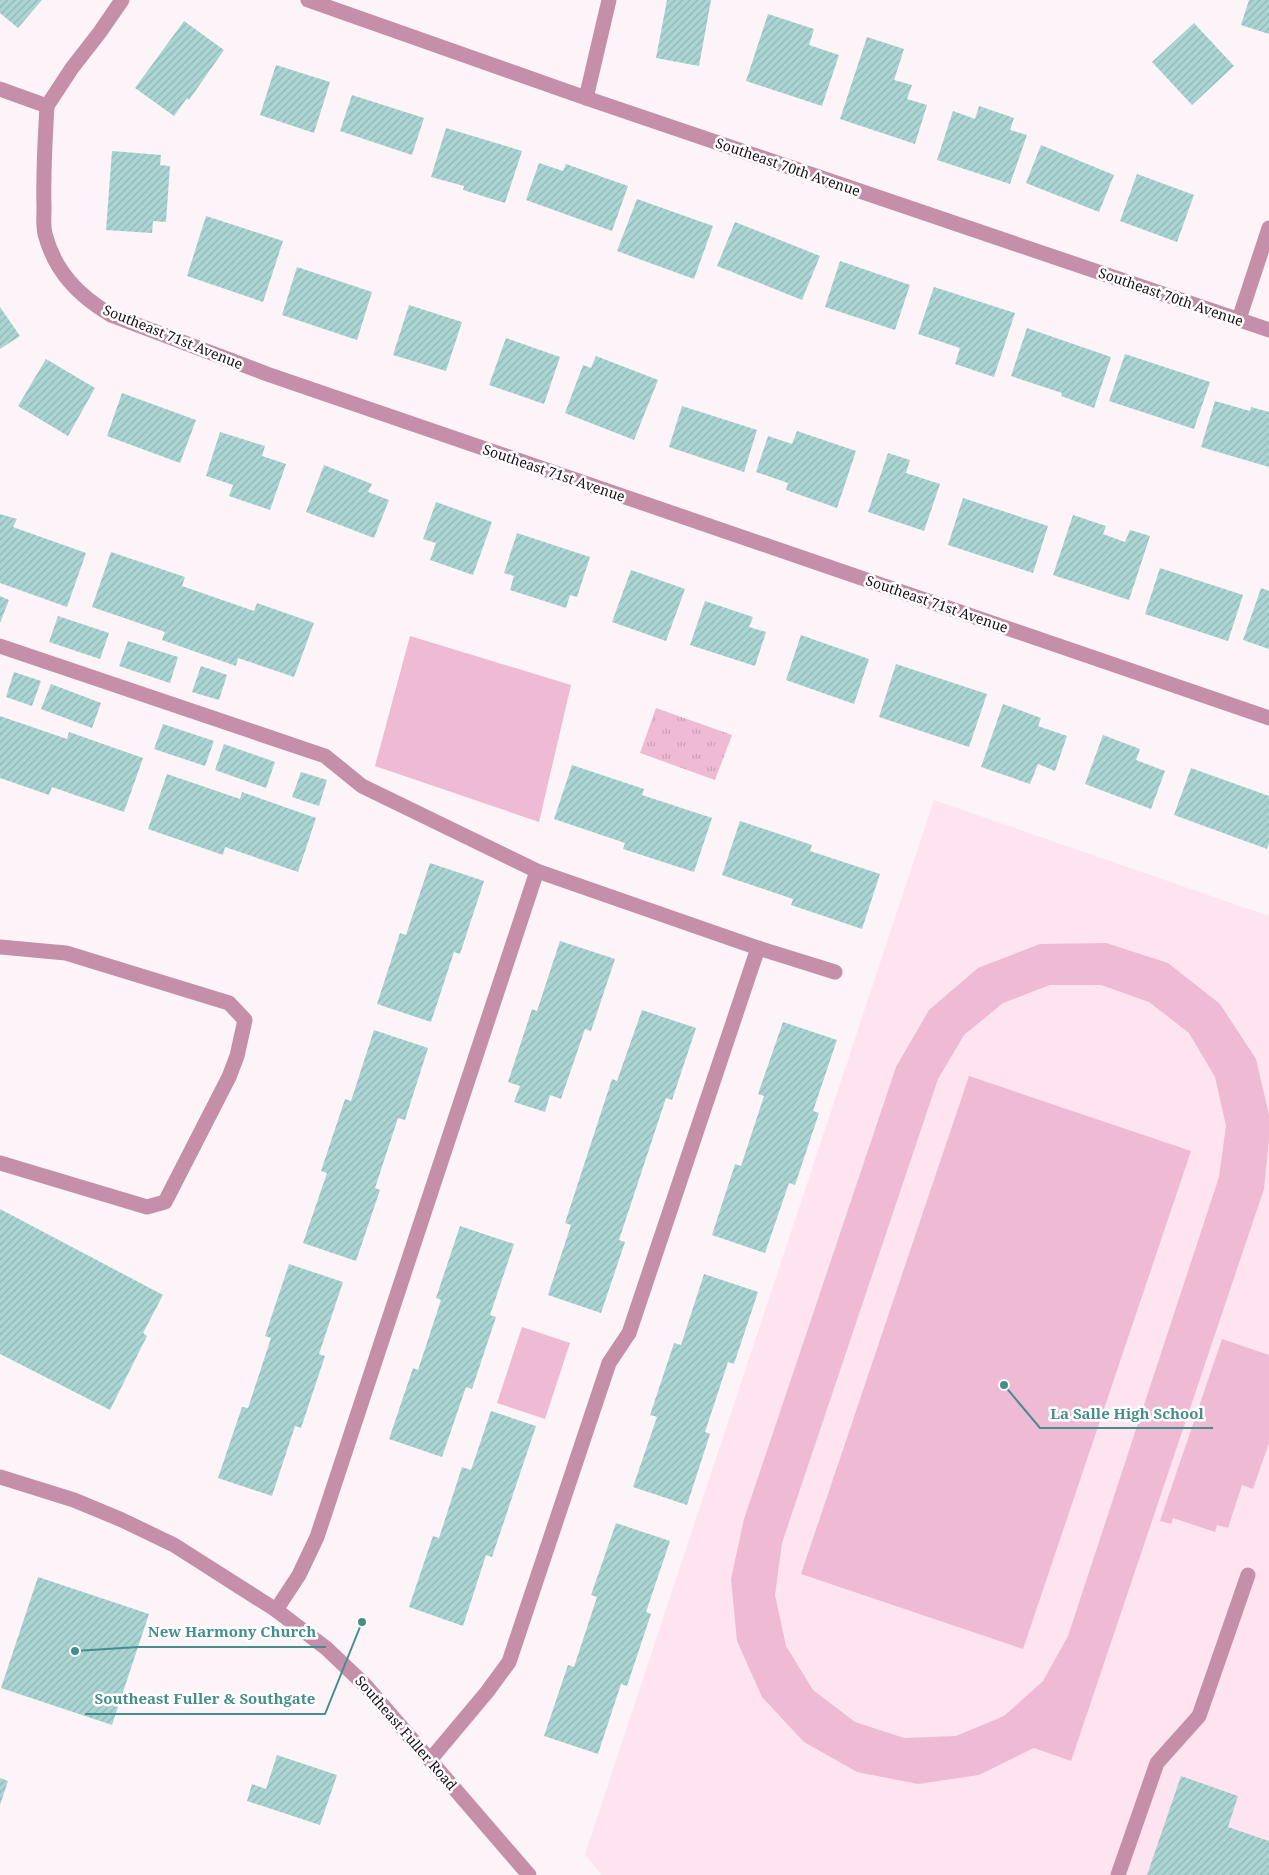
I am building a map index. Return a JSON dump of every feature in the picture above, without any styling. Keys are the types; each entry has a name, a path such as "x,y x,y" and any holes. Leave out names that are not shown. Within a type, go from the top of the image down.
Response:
{"street":[{"path":"0,89 47,106 72,68 122,0"},
{"name":"Southeast 70th Avenue","path":"308,0 586,98 1269,330"},
{"path":"586,98 609,0"},
{"name":"Southeast 71st Avenue","path":"47,106 43,185 45,232 54,259 70,282 89,302 111,316 268,374 1269,718"},
{"path":"1239,320 1269,228"},
{"path":"0,646 325,756 362,786 537,872 758,948 835,972"},
{"path":"276,1610 298,1575 317,1536 537,872"},
{"path":"0,947 66,954 229,1002 245,1020 237,1056 229,1077 165,1202 147,1208 0,1163"},
{"path":"430,1760 487,1692 509,1662 609,1363 629,1333 758,948"},
{"name":"Southeast Fuller Road","path":"0,1476 74,1500 122,1520 174,1546 276,1610 326,1648 365,1685 529,1875"},
{"path":"1118,1875 1157,1763 1199,1716 1248,1575"}],"shaded area":[{"path":"934,800 1269,916 1269,1875 602,1875 585,1854"}],"green space":[{"path":"410,636 571,685 539,822 375,766"},
{"path":"656,708 732,735 715,780 640,753"},
{"path":"1106,943 1168,963 1220,1004 1256,1059 1269,1115 1269,1140 1264,1189 1071,1761 1034,1748 979,1775 918,1784 857,1772 804,1742 762,1697 737,1641 731,1579 744,1519 896,1067 929,1010 978,968 1040,944","holes":["1050,985 1101,985 1149,1002 1189,1033 1215,1077 1226,1126 1219,1177 1068,1636 1043,1681 1004,1716 956,1736 904,1738 855,1722 813,1690 786,1646 775,1595 782,1543 938,1079 964,1035 1003,1003"]},
{"path":"969,1076 1191,1151 1023,1649 801,1574"},
{"path":"522,1327 570,1343 545,1419 497,1403"},
{"path":"1222,1339 1269,1355 1269,1443 1253,1489 1242,1485 1228,1528 1217,1525 1215,1532 1173,1518 1171,1524 1160,1521"}],"building":[{"path":"0,0 42,0 18,28 0,13"},
{"path":"667,0 711,0 699,66 656,58"},
{"path":"1249,0 1269,0 1269,34 1241,25"},
{"path":"768,14 814,29 809,45 839,55 822,106 746,81"},
{"path":"184,21 224,50 189,100 187,98 174,116 135,88"},
{"path":"1194,23 1234,66 1192,105 1152,62"},
{"path":"867,37 904,49 894,80 912,85 907,99 927,105 915,144 840,119"},
{"path":"276,65 330,82 314,133 260,115"},
{"path":"352,95 424,118 412,155 340,131"},
{"path":"979,106 1014,118 1010,130 1027,135 1010,184 937,160 953,111 975,119"},
{"path":"446,128 522,151 505,203 463,190 464,186 431,177"},
{"path":"1041,145 1114,175 1099,212 1026,183"},
{"path":"112,151 161,155 160,165 170,166 166,222 153,221 152,233 106,230"},
{"path":"539,163 563,171 566,164 628,186 612,231 526,200"},
{"path":"1137,174 1194,195 1177,242 1120,221"},
{"path":"637,199 713,226 694,279 617,251"},
{"path":"206,216 283,241 263,302 187,276"},
{"path":"735,222 820,256 802,300 717,266"},
{"path":"840,261 910,285 895,330 825,307"},
{"path":"297,267 372,292 357,340 282,315"},
{"path":"934,287 1015,313 994,377 955,364 960,348 918,334"},
{"path":"409,305 462,322 446,371 393,355"},
{"path":"0,307 20,336 0,349"},
{"path":"1027,328 1111,357 1094,408 1061,396 1062,393 1011,376"},
{"path":"506,338 560,357 544,404 489,385"},
{"path":"1125,354 1210,382 1194,429 1109,401"},
{"path":"596,356 658,380 634,440 565,413 583,365 591,368"},
{"path":"46,359 95,388 68,436 18,406"},
{"path":"122,393 196,420 180,463 107,436"},
{"path":"1215,401 1250,411 1251,407 1269,412 1269,467 1201,447"},
{"path":"682,406 757,430 744,472 669,447"},
{"path":"797,431 856,451 837,508 786,490 788,483 756,472 768,436 792,444"},
{"path":"220,432 265,446 262,456 286,464 270,510 229,496 233,485 206,476"},
{"path":"888,453 910,460 906,473 940,484 924,531 868,512"},
{"path":"324,465 372,484 368,492 389,500 374,538 306,512"},
{"path":"963,498 1048,526 1033,573 948,545"},
{"path":"436,502 492,522 473,575 430,560 436,543 423,539"},
{"path":"0,514 17,519 13,527 86,553 67,607 0,583"},
{"path":"1073,515 1106,526 1103,534 1125,542 1130,530 1150,536 1129,600 1053,575"},
{"path":"517,533 590,557 577,597 570,595 566,608 510,590 514,576 504,573"},
{"path":"111,552 185,577 182,586 254,611 257,603 314,623 294,677 238,658 236,666 162,640 165,632 92,607"},
{"path":"1160,568 1243,595 1228,641 1145,614"},
{"path":"631,570 685,589 666,641 612,622"},
{"path":"1261,588 1269,591 1269,649 1243,640"},
{"path":"0,596 9,600 0,623"},
{"path":"705,601 753,617 749,627 766,632 755,666 690,645"},
{"path":"58,616 109,633 100,659 49,642"},
{"path":"801,635 869,659 854,704 786,680"},
{"path":"128,641 178,657 170,683 119,666"},
{"path":"896,664 987,694 969,747 879,717"},
{"path":"201,666 227,675 219,700 192,692"},
{"path":"14,672 41,681 32,706 6,697"},
{"path":"51,684 101,703 92,728 41,709"},
{"path":"1003,704 1041,718 1038,726 1067,736 1055,771 1038,764 1030,784 981,767"},
{"path":"0,716 67,739 69,732 143,758 124,812 52,787 49,795 0,778"},
{"path":"163,724 214,741 205,766 154,749"},
{"path":"1103,735 1140,749 1136,760 1165,771 1151,809 1085,784"},
{"path":"224,744 275,762 266,788 215,770"},
{"path":"572,765 644,789 642,795 712,818 694,872 623,849 625,843 554,819"},
{"path":"1191,768 1269,796 1269,843 1267,849 1174,815"},
{"path":"301,772 327,780 319,806 292,797"},
{"path":"167,774 240,799 242,792 316,818 298,872 225,847 223,855 148,829"},
{"path":"740,821 812,845 810,851 880,874 862,929 791,905 793,899 722,875"},
{"path":"430,863 484,881 460,954 454,952 431,1022 377,1004 400,933 406,935"},
{"path":"560,941 615,959 591,1031 585,1029 561,1099 550,1095 545,1112 514,1102 520,1086 508,1082 532,1009 537,1011"},
{"path":"642,1010 696,1028 672,1100 666,1098 619,1240 625,1242 601,1313 548,1295 571,1225 565,1223 612,1079 617,1081"},
{"path":"783,1022 837,1040 813,1111 819,1113 795,1185 789,1183 765,1253 712,1235 735,1164 741,1166 764,1096 758,1094"},
{"path":"374,1030 428,1048 405,1120 398,1118 375,1188 380,1190 356,1261 303,1243 327,1173 321,1171 345,1099 351,1101"},
{"path":"0,1209 163,1295 143,1333 147,1336 110,1410 0,1354"},
{"path":"460,1226 514,1244 490,1315 496,1317 472,1389 466,1387 442,1457 389,1439 413,1368 418,1370 441,1300 436,1298"},
{"path":"289,1264 343,1282 319,1354 325,1356 301,1428 295,1426 272,1496 218,1478 242,1407 248,1408 271,1338 265,1336"},
{"path":"704,1274 758,1292 734,1364 728,1362 705,1432 710,1434 687,1505 633,1487 657,1417 650,1415 674,1343 681,1345"},
{"path":"491,1411 536,1426 492,1557 486,1555 463,1626 409,1607 433,1536 439,1538 462,1467 471,1470"},
{"path":"616,1523 670,1541 646,1612 651,1614 627,1686 621,1684 598,1754 544,1736 568,1665 574,1667 597,1597 591,1595"},
{"path":"38,1577 149,1614 112,1725 1,1688"},
{"path":"277,1755 337,1775 320,1825 247,1801 252,1784 266,1789"},
{"path":"1181,1776 1238,1796 1228,1827 1269,1841 1269,1875 1147,1875"},
{"path":"0,1778 8,1781 0,1805"}],"place":[{"name":"La Salle High School","path":"1004,1385"},
{"name":"Southeast Fuller & Southgate","path":"362,1622"},
{"name":"New Harmony Church","path":"75,1651"}]}
